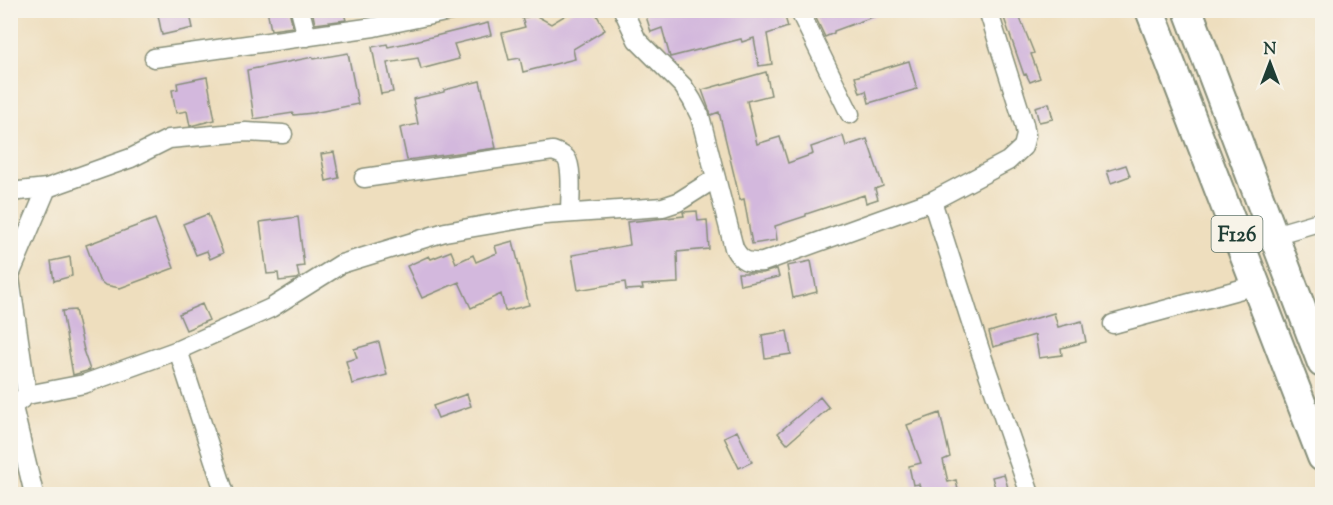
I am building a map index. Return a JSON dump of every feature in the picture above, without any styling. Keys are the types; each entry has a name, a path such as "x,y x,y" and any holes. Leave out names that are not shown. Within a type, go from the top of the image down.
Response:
{"main road":[{"name":"F126","path":"1150,10 1323,457"},
{"name":"F126","path":"1188,10 1323,363"},
{"path":"1178,83 1211,70"}],"street":[{"path":"300,10 307,37"},
{"path":"154,58 374,27 455,10"},
{"path":"623,10 637,40 693,100 700,116 734,248 740,259 750,263 763,262 932,201 1008,161 1023,147 1026,135 1024,124 988,10"},
{"path":"800,10 850,114"},
{"path":"10,192 47,188 131,158 169,139 246,132 283,134"},
{"path":"364,178 553,151 562,154 567,159 570,212"},
{"path":"33,495 12,408 27,395 84,384 178,350 271,308 341,264 445,232 570,212 663,207 678,202 716,178"},
{"path":"27,395 10,276 47,188"},
{"path":"932,201 1030,495"},
{"path":"1274,235 1323,221"},
{"path":"1113,324 1256,285"},
{"path":"178,350 225,495"}],"building":[{"path":"157,10 189,10 193,28 162,35"},
{"path":"267,10 289,10 293,27 271,30"},
{"path":"312,10 343,10 346,20 315,24"},
{"path":"574,10 594,10 605,30 573,49 575,59 523,72 520,58 509,60 502,33 525,27 522,18 535,15 551,24"},
{"path":"644,10 783,10 788,27 767,34 772,64 759,66 754,38 742,42 741,39 670,57 662,28 651,32"},
{"path":"812,10 886,10 886,12 834,31 825,37"},
{"path":"1018,13 1034,53 1031,54 1040,78 1030,82 1026,74 1024,75 1004,18"},
{"path":"488,23 491,35 454,44 459,59 421,69 418,58 387,63 393,92 381,94 372,47 387,44 388,47"},
{"path":"348,53 358,104 313,113 294,115 293,113 254,119 247,70 313,57 314,59"},
{"path":"909,61 917,89 869,103 866,91 860,93 855,77"},
{"path":"766,72 771,95 747,101 757,144 780,137 788,163 813,154 811,147 843,136 846,146 867,139 883,186 875,189 878,199 866,203 864,195 806,214 806,216 775,226 777,240 752,244 744,199 740,200 719,112 711,115 702,90"},
{"path":"207,77 215,120 190,126 187,111 176,113 172,90 178,89 177,83"},
{"path":"480,81 496,148 407,160 400,128 418,124 413,99"},
{"path":"1049,103 1053,119 1039,122 1035,107"},
{"path":"334,152 339,178 326,181 321,154"},
{"path":"1126,165 1130,176 1111,183 1107,171"},
{"path":"697,211 698,221 707,220 709,249 677,252 678,283 642,285 643,289 626,290 625,282 578,290 572,255 630,245 627,222 684,216 683,212"},
{"path":"208,214 223,253 210,259 207,251 196,255 183,224"},
{"path":"298,217 304,266 297,267 299,277 296,279 279,281 278,273 267,274 260,222"},
{"path":"155,219 174,268 120,288 105,285 99,280 86,245"},
{"path":"513,241 529,305 505,311 501,294 471,308 459,282 422,298 407,266 429,256 431,259 451,251 456,263 473,255 476,262 497,253 495,246"},
{"path":"70,257 72,276 54,281 51,261"},
{"path":"811,261 817,292 793,298 787,266"},
{"path":"777,269 779,277 740,285 738,273 763,273"},
{"path":"202,304 209,320 186,330 179,314"},
{"path":"75,310 83,350 90,370 73,375 62,311"},
{"path":"1054,313 1058,327 1082,321 1086,342 1061,348 1062,355 1039,358 1035,335 993,347 989,332"},
{"path":"787,331 791,354 765,358 762,335"},
{"path":"379,342 387,375 352,384 346,361 357,358 354,349"},
{"path":"467,394 471,406 438,418 433,406"},
{"path":"820,397 829,408 787,444 778,433"},
{"path":"940,413 950,457 943,460 948,482 956,480 959,495 916,495 916,489 920,488 919,484 913,485 909,466 921,463 907,425"},
{"path":"737,431 752,462 739,468 724,437"},
{"path":"1004,474 1010,495 997,495 992,477"}]}
